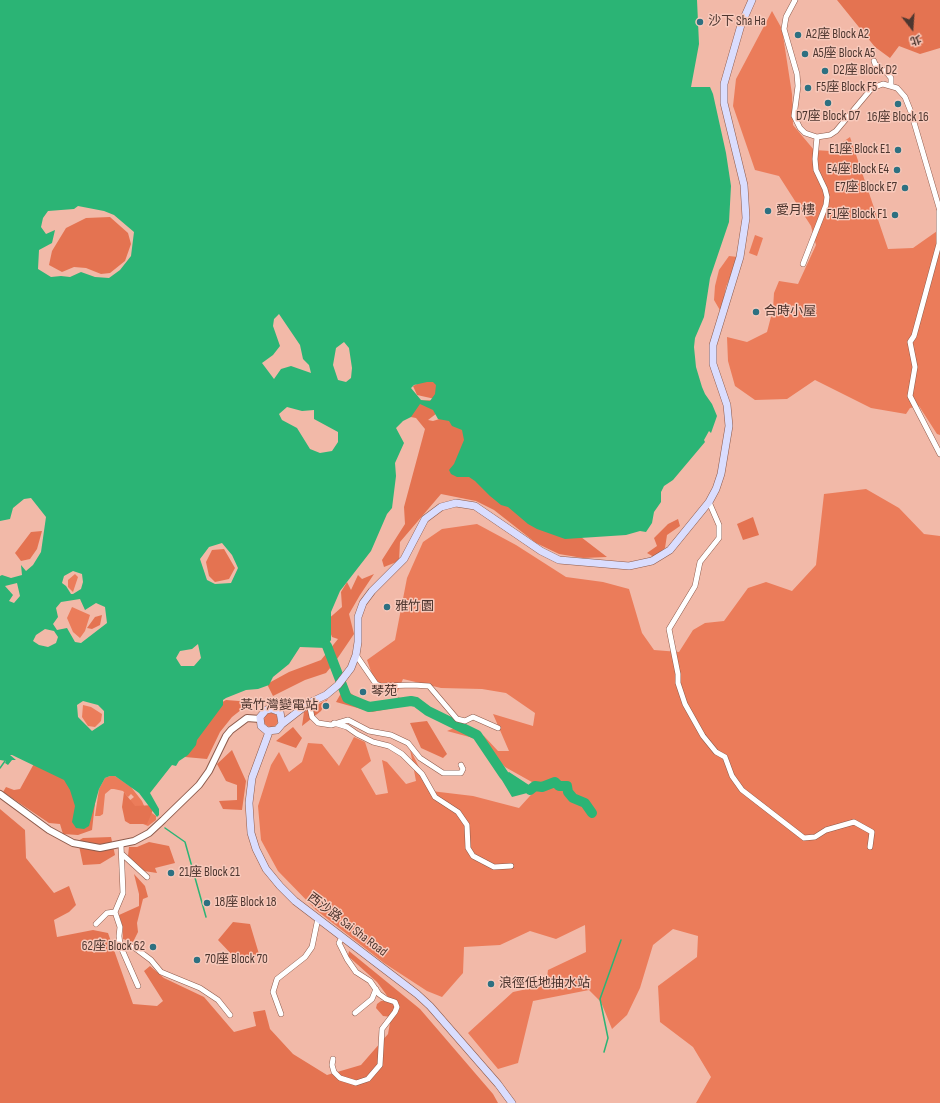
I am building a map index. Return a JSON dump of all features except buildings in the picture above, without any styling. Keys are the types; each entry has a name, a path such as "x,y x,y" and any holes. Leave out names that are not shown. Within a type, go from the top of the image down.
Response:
{"main road":[{"path":"309,703 264,711 260,719 262,728 270,732 278,730 282,724 309,703 326,694 341,682 351,668 356,655 358,642 358,617 363,603 372,591 404,559 424,519 441,507 456,503 475,506 540,551 554,558 566,561 624,566 647,563 665,554 679,541 709,502 716,489 721,474 729,426 727,405 714,368 713,345 742,250 746,218 744,185 726,109 724,84 739,32 752,0"},
{"path":"272,709 280,712 282,724"},
{"name":"西沙路 Sai Sha Road","path":"270,732 255,769 250,787 248,810 251,833 259,856 270,875 289,896 418,994 430,1006 512,1103"}],"street":[{"path":"795,0 786,17 784,29 798,74 794,116 804,133 817,137 830,135 836,131 872,88 879,85 891,85 902,92 907,100 940,211 939,244 914,336 910,342 915,367 910,396 940,454"},
{"path":"874,62 891,78 891,85"},
{"path":"803,264 826,205 827,197 816,170 815,159 817,137"},
{"path":"709,502 719,525 719,538 700,562 695,586 669,629 678,674 678,683 686,704 703,736 716,752 725,757 732,776 742,790 804,838 815,838 826,830 854,822 872,832 870,847"},
{"path":"356,655 376,684 381,686 429,686 457,719 465,721 473,717 498,728"},
{"path":"309,703 312,717 318,723 331,725 348,720 369,731 391,735 408,743 420,758 443,773 462,773 463,769 461,765"},
{"path":"0,794 48,830 68,841 93,848 121,845 134,841 149,833 188,798 209,771 226,736 231,730 247,718 260,719"},
{"path":"334,723 348,727 357,734 373,742 388,746 402,754 422,774 435,797 458,812 467,825 468,848 473,856 494,867 511,866"},
{"path":"121,845 123,892 115,912 120,927 120,945 138,986"},
{"path":"122,854 147,877"},
{"path":"96,924 107,913 115,912"},
{"path":"281,1014 272,992 277,979 305,956 312,946 318,918"},
{"path":"333,1059 332,1065 336,1076 350,1082 366,1080 378,1068 382,1029 397,1007 394,1002 383,997 370,981 357,973 347,959 339,943 342,937"},
{"path":"120,945 135,948 151,960 161,972 200,988 218,1000 230,1015"},
{"path":"355,1013 372,999 376,990"}],"shaded area":[{"path":"0,0 697,0 699,44 691,87 710,87 713,94 726,153 731,186 729,222 710,278 704,317 695,338 694,347 696,367 702,387 717,416 711,433 709,431 704,440 705,442 673,480 664,486 661,492 661,502 654,512 652,523 646,532 640,531 626,535 565,539 537,529 528,524 508,507 501,505 469,477 457,477 451,474 449,470 454,464 464,440 462,430 452,426 449,421 438,419 433,410 420,404 411,417 403,421 396,428 404,443 395,463 396,476 392,508 387,514 371,551 340,591 331,612 331,640 326,648 300,647 289,664 273,677 269,685 258,689 246,690 223,700 223,705 197,740 196,745 188,755 179,761 176,766 172,765 150,793 159,809 159,815 157,817 139,793 115,776 110,776 105,778 99,789 89,826 84,829 76,828 72,822 75,806 70,790 64,780 12,755 10,755 16,760 12,760 8,765 5,763 6,761 0,760 0,576 2,575 11,578 22,575 21,565 26,571 33,565 41,552 46,517 31,498 24,499 13,508 10,519 0,521","holes":["78,206 104,211 114,215 134,232 131,256 120,270 109,278 95,277 81,272 70,277 51,277 38,269 39,250 52,243 55,230 46,234 41,227 43,218 48,211 74,209","279,314 300,345 303,359 309,365 311,373 291,366 281,369 274,379 262,363 273,355 280,346 273,326 274,319","344,342 349,348 352,368 351,378 346,382 338,380 333,365 336,348","433,382 436,385 435,394 430,401 421,400 411,388 414,385","287,407 302,411 314,410 314,419 338,432 338,442 332,451 320,453 310,449 297,428 282,420 279,414","222,543 232,555 238,568 231,583 215,584 207,580 200,559 209,547","73,571 82,574 83,582 81,589 71,594 62,583 64,576","17,583 20,596 14,603 9,601 13,595 5,586","80,599 85,610 96,603 105,607 107,623 81,643 75,642 67,628 57,630 53,624 58,617 56,608 61,602","45,629 54,631 58,637 56,643 48,647 39,645 33,641 36,635","198,644 201,658 194,666 181,666 176,658 180,651 192,649","83,701 98,705 104,711 104,723 92,731 78,717 77,705"]},
{"path":"837,0 940,0 940,48 920,54 899,46 890,58 875,47"},
{"path":"772,11 782,29 792,94 793,125 814,150 830,151 850,137 888,249 913,248 940,229 940,435 937,434 919,406 910,408 906,414 871,408 815,380 787,399 755,400 735,386 728,361 727,337 747,342 767,332 773,309 774,293 779,281 798,284 816,245 811,226 779,176 755,170 733,106 736,79"},
{"path":"110,217 128,233 131,244 125,261 110,273 101,274 86,268 74,267 62,272 49,265 52,251 66,228 86,218"},
{"path":"755,235 763,238 757,256 749,253"},
{"path":"729,256 738,257 726,287 721,312 714,300 715,286 719,270"},
{"path":"431,377 438,385 435,399 417,395 413,386"},
{"path":"436,400 445,407 428,420 433,421 446,417 467,427 486,482 581,537 607,557 583,558 559,554 536,543 494,510 476,501 441,494 400,542 399,561 384,567 382,560 405,524 404,507 425,429 416,418 400,415 413,401"},
{"path":"866,489 899,508 924,534 940,536 940,1103 696,1103 711,1077 693,1047 660,1022 658,986 697,957 698,936 673,929 653,945 640,988 627,1015 612,1029 601,1002 589,990 533,1001 518,1063 498,1069 468,1033 513,992 546,985 548,970 586,952 585,925 556,939 530,931 500,945 464,947 463,973 442,997 427,991 384,963 316,910 278,871 261,840 258,806 271,765 279,752 289,772 302,762 308,743 322,744 339,766 354,737 365,742 371,761 361,769 376,795 388,793 382,760 387,762 406,784 416,781 410,749 431,791 473,796 519,808 539,786 505,767 477,739 447,731 464,724 484,736 498,751 509,751 493,714 533,726 535,713 506,693 482,689 441,688 403,679 397,693 387,691 373,677 367,660 395,640 407,578 423,542 442,529 477,524 516,545 566,577 603,582 629,589 642,633 654,650 679,652 693,630 705,623 724,621 748,588 766,582 792,591 816,565 824,494"},
{"path":"753,517 759,535 743,540 737,524"},
{"path":"678,519 680,526 667,535 665,548 654,557 647,553 657,546 654,538 668,524"},
{"path":"42,531 37,549 30,559 21,561 15,553 31,532"},
{"path":"224,549 235,568 229,579 215,582 209,576 206,562 212,550"},
{"path":"75,574 78,577 73,592 68,587 68,580"},
{"path":"374,574 349,614 354,634 326,673 305,680 273,696 267,684 289,672 321,660 338,639 332,637 326,621 342,607 341,592 347,582 351,590 358,575 362,579"},
{"path":"72,607 90,615 85,631 80,638 73,632 67,618"},
{"path":"102,615 100,625 92,629 87,628 95,617"},
{"path":"344,688 366,705 392,702 399,697 404,706 372,712 336,702"},
{"path":"328,699 321,711 302,726 304,712"},
{"path":"226,700 251,702 232,717 220,732 207,759 185,757 196,717"},
{"path":"83,705 91,707 102,714 101,721 95,727 88,726 82,717"},
{"path":"271,713 276,715 278,720 276,725 271,727 266,725 264,720 266,715"},
{"path":"427,721 447,754 443,758 421,748 410,723"},
{"path":"293,727 302,738 296,748 276,741"},
{"path":"232,750 246,781 242,810 223,809 219,801 237,800 237,785 226,781 217,764"},
{"path":"36,760 98,777 92,830 78,835 63,834 60,824 49,823 3,792 6,787 14,790 20,789"},
{"path":"509,772 532,787 531,792 512,797 500,777"},
{"path":"115,776 131,787 142,801 145,808 156,816 156,820 148,826 143,824 129,801 134,797 131,794 128,797 123,791 114,789 111,789 105,794 103,814 100,816 95,816 99,789 105,778"},
{"path":"124,792 135,806 155,805 147,824 130,824 125,821 122,807"},
{"path":"0,809 25,830 26,858 54,893 69,886 76,905 69,912 54,920 57,937 93,930 108,933 133,1004 157,1006 163,1001 144,971 150,966 164,978 204,997 234,1032 256,1026 253,1012 265,1010 270,1029 293,1054 327,1075 361,1065 388,1034 391,1017 383,1016 376,1008 377,1004 381,1001 391,1001 377,982 348,956 349,951 420,1009 493,1094 498,1103 0,1103"},
{"path":"111,837 115,855 100,864 83,865 78,841 83,838"},
{"path":"149,842 169,846 175,863 155,868 157,873 144,871 131,861 128,856 129,847 137,847"},
{"path":"134,874 145,886 148,897 143,899 137,923 138,932 133,942 123,939 123,928 119,915 139,906 139,894"},
{"path":"233,922 250,924 259,954 245,961 236,959 218,940"}],"waterway":[{"path":"327,646 347,698 369,707 411,701 416,702 428,711 477,735 504,775"},
{"path":"0,768 5,761"},
{"path":"530,790 535,786 542,787 555,782 559,786 567,786 568,792 573,798 585,803 592,813"},
{"path":"165,828 185,842 206,917"},
{"path":"604,1052 608,1038 600,999 621,940"}],"place":[{"name":"沙下 Sha Ha","path":"700,22"},
{"name":"A2座 Block A2","path":"798,35"},
{"name":"A5座 Block A5","path":"805,54"},
{"name":"D2座 Block D2","path":"825,71"},
{"name":"F5座 Block F5","path":"808,88"},
{"name":"D7座 Block D7","path":"828,103"},
{"name":"16座 Block 16","path":"898,104"},
{"name":"E1座 Block E1","path":"898,150"},
{"name":"E4座 Block E4","path":"897,170"},
{"name":"E7座 Block E7","path":"905,188"},
{"name":"愛月樓","path":"768,211"},
{"name":"F1座 Block F1","path":"895,215"},
{"name":"合時小屋","path":"756,312"},
{"name":"雅竹園","path":"387,607"},
{"name":"琴苑","path":"363,692"},
{"name":"黃竹灣變電站","path":"326,706"},
{"name":"21座 Block 21","path":"171,873"},
{"name":"18座 Block 18","path":"207,903"},
{"name":"62座 Block 62","path":"153,947"},
{"name":"70座 Block 70","path":"197,960"},
{"name":"浪徑低地抽水站","path":"491,984"}]}
